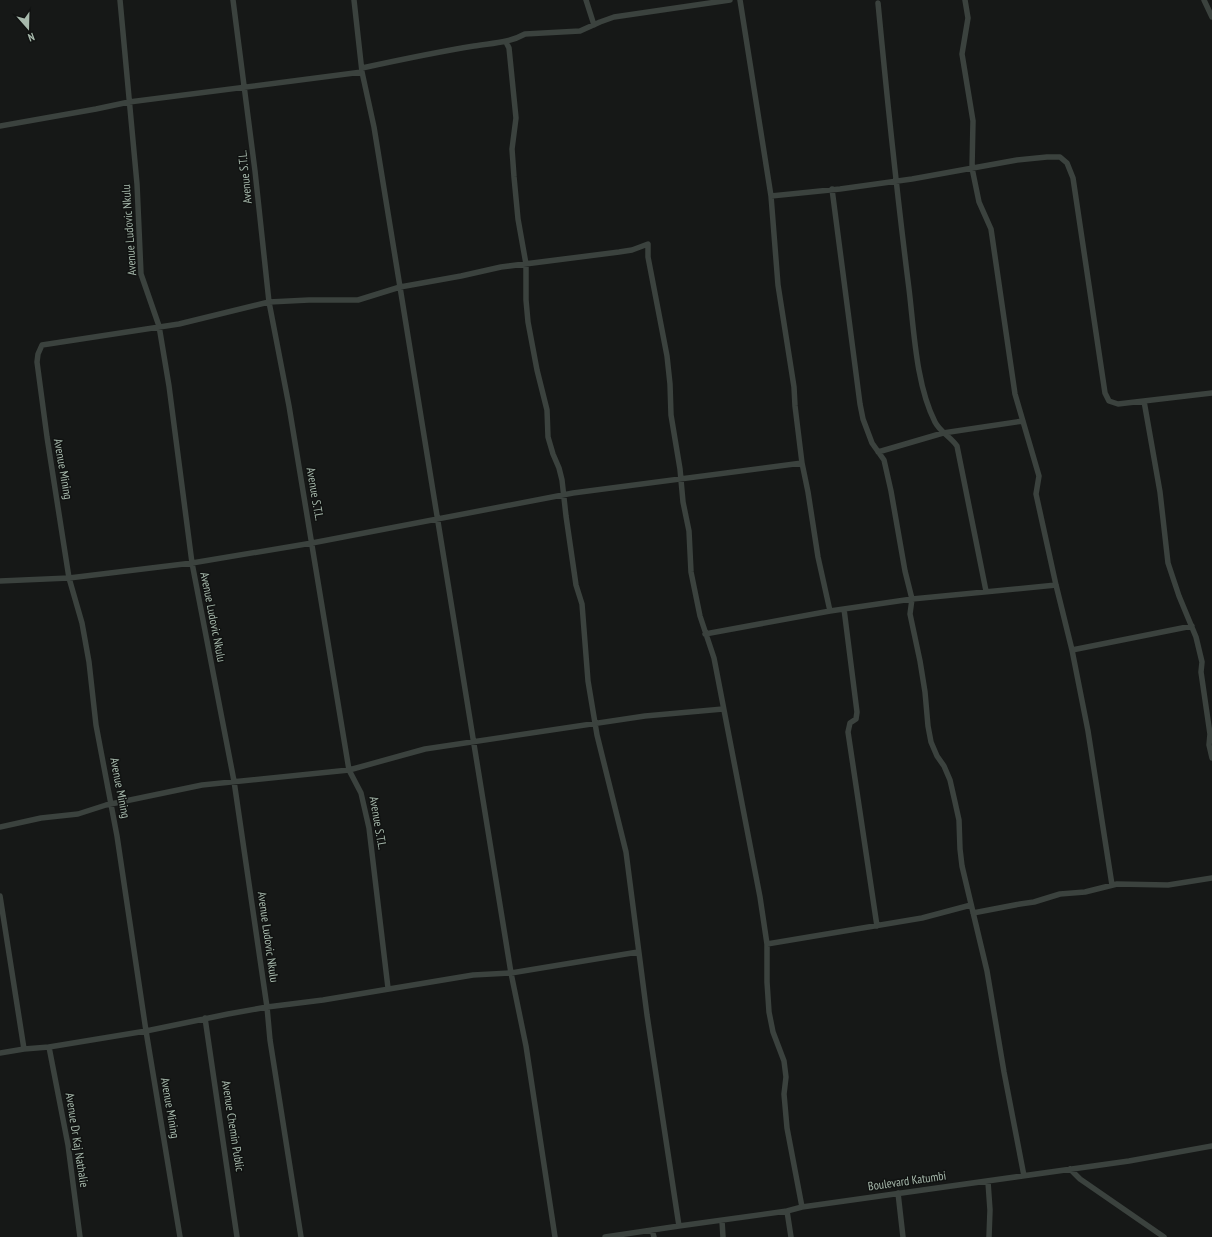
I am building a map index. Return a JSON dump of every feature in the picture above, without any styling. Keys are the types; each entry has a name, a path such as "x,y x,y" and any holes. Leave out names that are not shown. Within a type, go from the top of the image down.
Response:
{"street":[{"name":"Avenue Ludovic Nkulu","path":"120,0 137,184 141,274 159,326 170,386 192,563 234,781 267,1007 270,1040 301,1237"},
{"name":"Avenue S.T.L.","path":"233,0 245,87 269,302 312,543 349,770 361,793 369,828 388,988"},
{"path":"354,0 362,70 374,127 511,973 526,1046 555,1237"},
{"path":"586,0 594,25"},
{"path":"0,126 96,110 129,102 226,90 362,70 475,46 506,42 525,34 580,32 614,17 730,0"},
{"path":"740,0 771,196 778,285 794,386 802,463 818,557 830,611"},
{"path":"965,0 968,18 962,54 973,121 972,168 980,202 991,229 1015,394 1039,476 1036,494 1072,650 1088,731 1112,885"},
{"path":"1204,0 1212,17"},
{"path":"878,3 895,180 921,383 935,423 957,446 986,592"},
{"path":"506,42 509,48 516,118 512,149 518,219 526,264 526,300 528,322 537,370 547,410 548,437 562,480 576,585 582,604 588,681 608,783 626,852 662,1125 679,1226"},
{"path":"771,196 832,190 1017,160 1060,157 1067,163 1073,178 1105,393 1109,401 1118,404 1212,393"},
{"path":"832,190 860,404 872,443 884,460 887,473 901,543 904,571 912,598 910,614 923,676 931,742 950,780 959,820 960,849 971,905 987,971 1004,1072 1024,1176"},
{"path":"159,326 179,324 269,302 358,300 400,287 501,267 632,250 648,244 648,262 654,284 667,356 671,415 689,531 691,572 700,616 714,658 760,897 766,944 769,1012 773,1032 784,1061 786,1077 784,1094 787,1128 802,1207"},
{"name":"Avenue Mining","path":"159,326 42,344 37,362 69,578 82,623 89,662 96,724 112,804 146,1032 180,1237"},
{"path":"1144,401 1160,492 1168,563 1179,596 1196,637 1202,662 1201,672 1210,734 1208,745 1212,758"},
{"path":"878,452 943,433 1023,421"},
{"path":"0,581 69,578 192,563 312,543 563,495 802,463"},
{"path":"705,634 844,608 912,598 1056,585"},
{"path":"844,608 857,712 856,719 850,723 848,732 877,926"},
{"path":"1072,650 1192,626"},
{"path":"0,827 41,818 78,814 112,804 202,784 349,770 425,749 645,716 723,709"},
{"path":"973,913 1034,902 1060,894 1085,892 1112,885 1168,885 1212,878"},
{"path":"0,896 24,1048"},
{"path":"766,944 922,918 971,905"},
{"path":"0,1053 24,1048 49,1047 146,1032 205,1018 267,1007 323,1000 473,975 511,973 638,952"},
{"name":"Avenue Chemin Public","path":"205,1018 237,1237"},
{"name":"Avenue Dr Kaj Nathalie","path":"49,1047 68,1145 80,1237"},
{"name":"Boulevard Katumbi","path":"605,1237 787,1211 802,1207 898,1193 988,1182 1158,1156 1212,1146"},
{"path":"1070,1169 1080,1179 1164,1237"},
{"path":"988,1182 990,1210 989,1237"},
{"path":"898,1193 903,1237"},
{"path":"787,1211 791,1237"},
{"path":"722,1220 723,1237"},
{"path":"652,1230 654,1237"}]}
